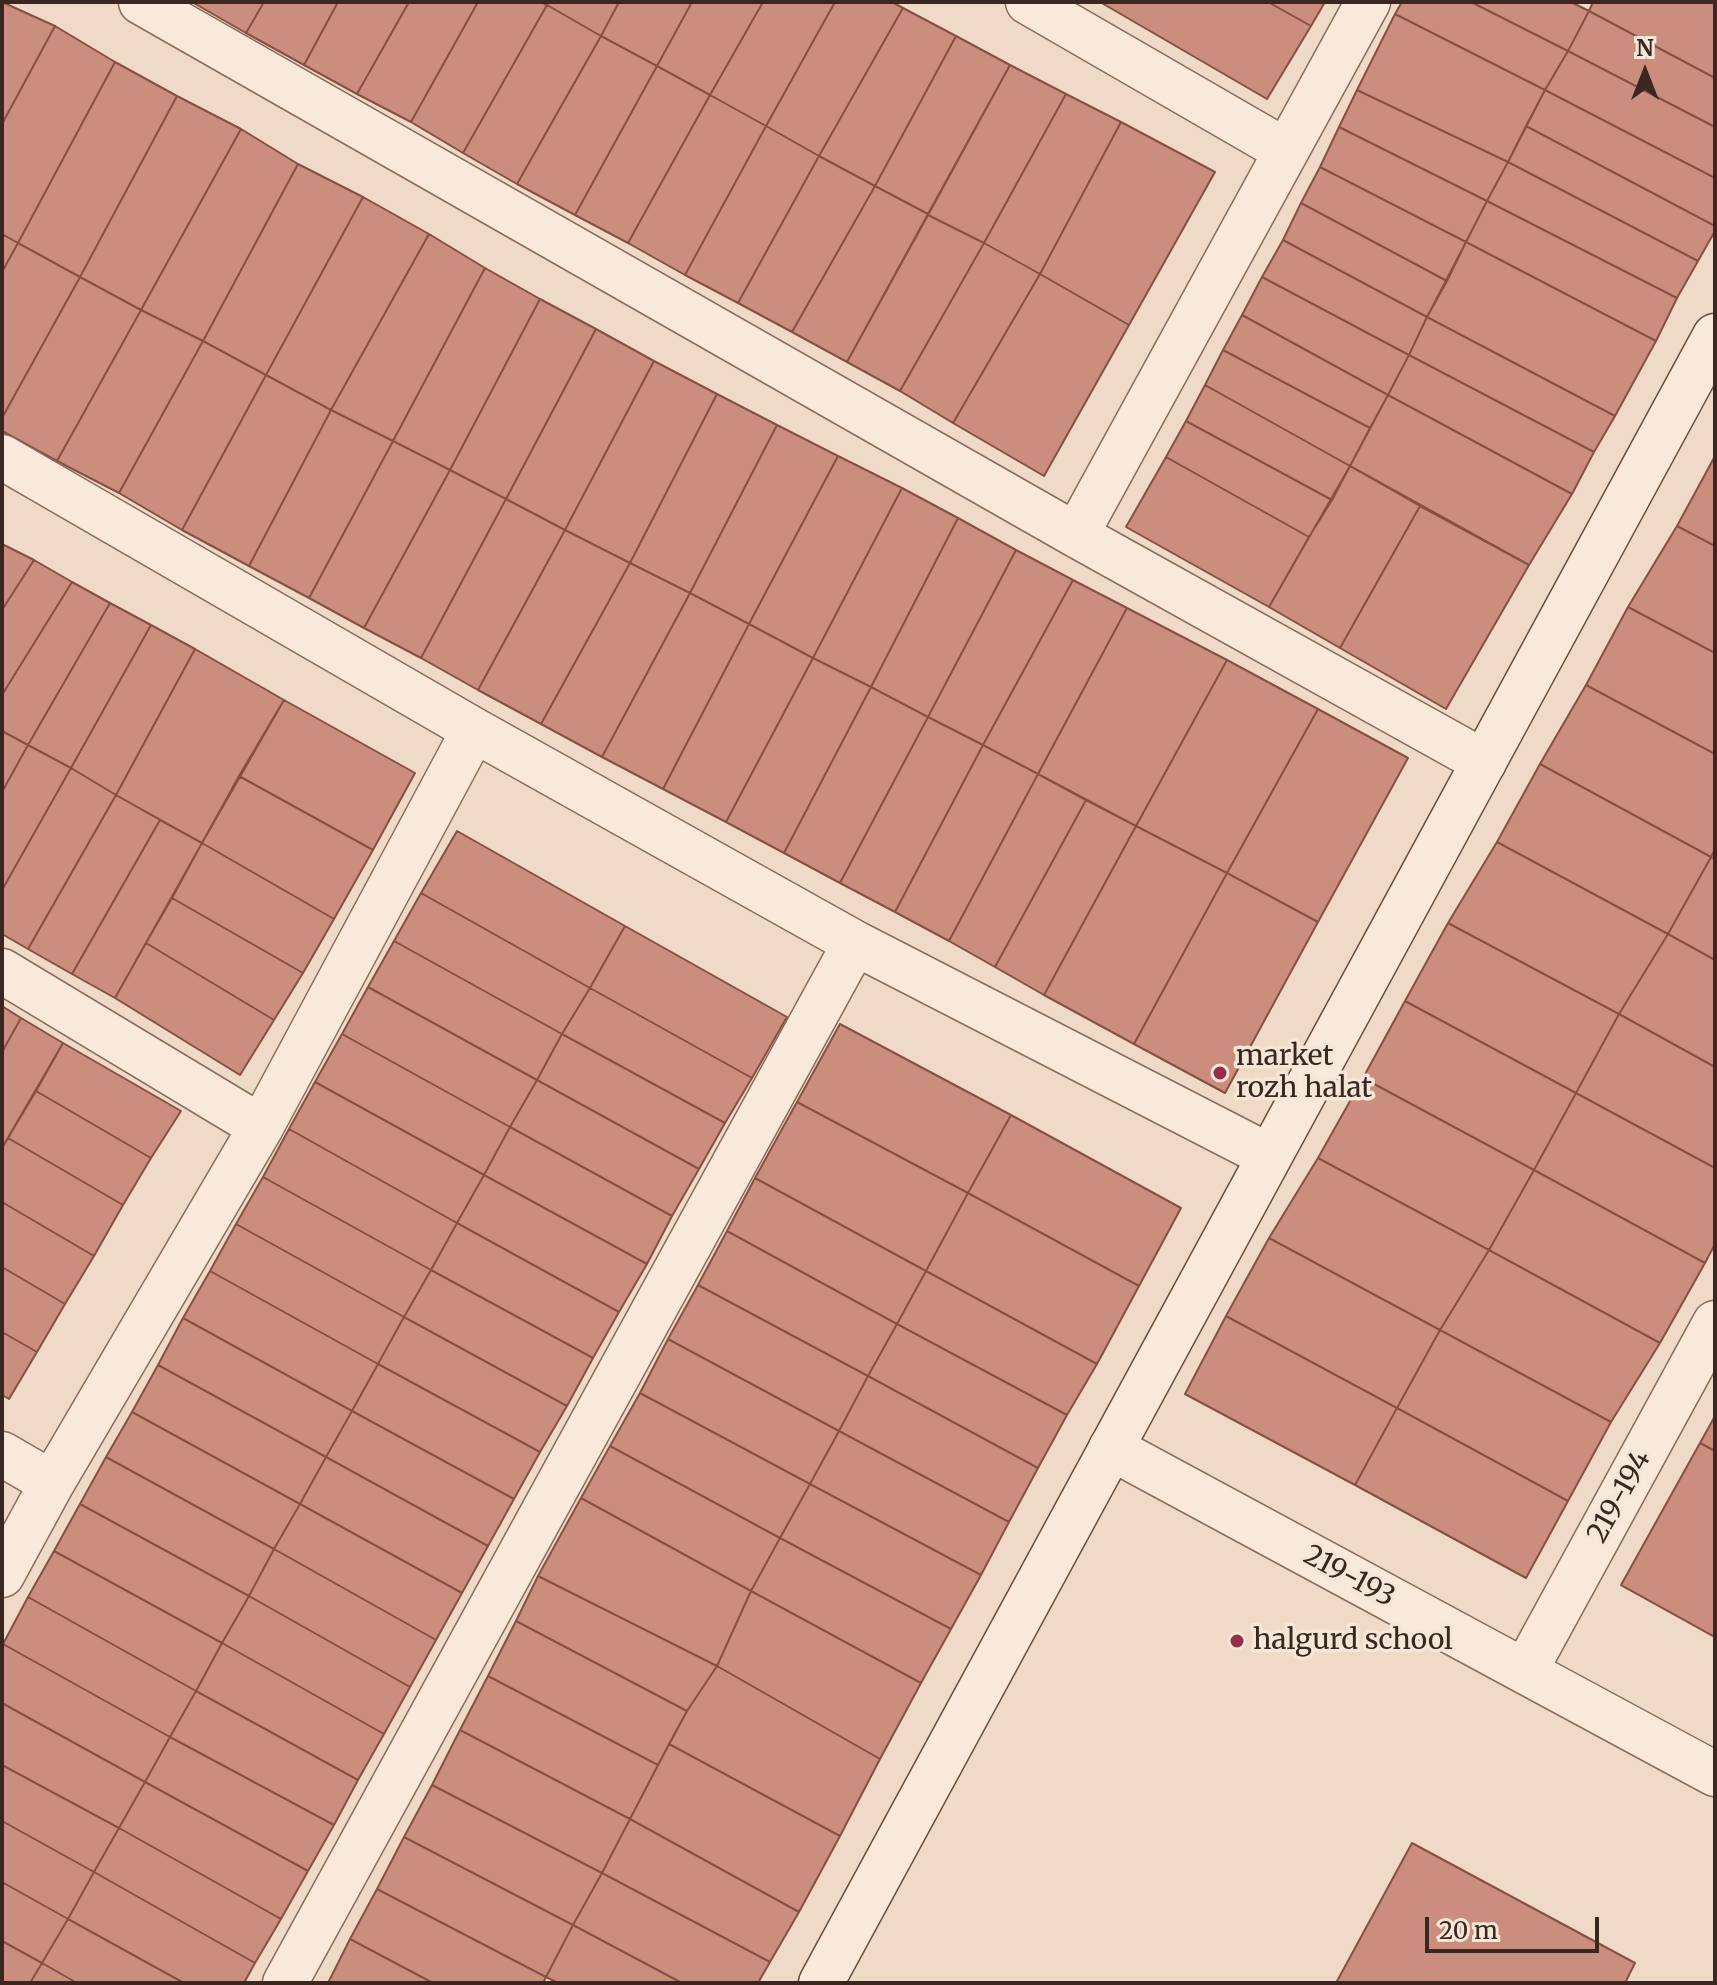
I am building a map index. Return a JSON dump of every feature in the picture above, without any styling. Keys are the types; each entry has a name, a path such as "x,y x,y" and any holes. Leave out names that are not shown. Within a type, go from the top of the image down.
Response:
{"street":[{"path":"141,2 1076,535 1484,762"},
{"path":"1028,2 1286,151"},
{"path":"1076,535 1368,2"},
{"path":"821,1983 1715,336"},
{"path":"2,457 474,730 855,943 1269,1156"},
{"path":"2,1575 52,1483 261,1127 474,730"},
{"path":"285,1983 855,943"},
{"path":"2,971 261,1127"},
{"name":"219-194","path":"1525,1671 1715,1323"},
{"name":"219-193","path":"1111,1448 1715,1774"},
{"path":"2,1454 52,1483"}],"building":[{"path":"2,2 55,26 2,124"},
{"path":"192,2 264,2 246,33"},
{"path":"264,2 338,2 304,65 246,33"},
{"path":"338,2 409,2 357,94 304,65"},
{"path":"409,2 478,2 411,122 357,94"},
{"path":"478,2 541,2 547,5 463,153 411,122"},
{"path":"549,2 619,2 601,36 547,5"},
{"path":"619,2 692,2 657,66 601,36"},
{"path":"692,2 763,2 710,95 657,66"},
{"path":"763,2 835,2 766,126 710,95"},
{"path":"835,2 892,2 903,8 819,156 766,126"},
{"path":"1100,2 1268,2 1311,26 1267,99"},
{"path":"1268,2 1325,2 1311,26"},
{"path":"1402,2 1471,2 1568,51 1545,90 1395,14"},
{"path":"1471,2 1571,2 1589,11 1568,51"},
{"path":"1593,2 1715,2 1715,78 1589,11"},
{"path":"547,5 601,36 517,184 463,153"},
{"path":"903,8 956,36 875,186 819,156"},
{"path":"1589,11 1715,78 1715,127 1568,51"},
{"path":"1395,14 1545,90 1508,162 1357,90"},
{"path":"55,26 115,62 18,243 2,234 2,124"},
{"path":"601,36 657,66 575,215 517,184"},
{"path":"956,36 1010,65 928,214 875,186"},
{"path":"1568,51 1715,127 1715,178 1545,90"},
{"path":"115,62 177,96 80,277 18,243"},
{"path":"1010,65 1066,94 984,243 928,215"},
{"path":"657,66 710,95 628,243 575,215"},
{"path":"1357,90 1508,162 1487,201 1339,127"},
{"path":"1545,90 1715,178 1715,226 1526,126"},
{"path":"1066,94 1121,122 1040,274 984,243"},
{"path":"710,95 766,126 685,275 628,243"},
{"path":"177,96 241,129 141,310 80,277"},
{"path":"1121,122 1215,172 1129,325 1040,274"},
{"path":"766,126 819,156 738,303 685,275"},
{"path":"1526,126 1715,226 1698,261 1508,162"},
{"path":"1339,127 1487,201 1466,242 1320,167"},
{"path":"241,129 298,164 203,341 141,310"},
{"path":"819,156 875,186 792,332 738,303"},
{"path":"1508,162 1698,261 1677,298 1487,201"},
{"path":"298,164 363,197 266,375 203,341"},
{"path":"1320,167 1466,242 1447,281 1301,203"},
{"path":"875,186 928,214 847,362 792,332"},
{"path":"363,197 429,234 331,410 266,375"},
{"path":"1487,201 1677,298 1656,341 1466,242"},
{"path":"1301,203 1447,281 1427,317 1283,240"},
{"path":"928,215 984,243 900,391 847,362"},
{"path":"2,234 18,243 2,272"},
{"path":"429,234 485,268 393,441 331,410"},
{"path":"1283,240 1427,317 1409,355 1262,277"},
{"path":"1466,242 1656,341 1615,416 1427,317"},
{"path":"18,243 80,277 2,418 2,272"},
{"path":"984,243 1040,274 953,423 900,391"},
{"path":"485,268 540,299 450,470 393,441"},
{"path":"1040,274 1129,325 1044,476 953,423"},
{"path":"80,277 141,310 57,461 2,431 2,418"},
{"path":"1262,277 1409,355 1388,395 1242,315"},
{"path":"540,299 596,329 506,499 450,470"},
{"path":"141,310 203,341 119,493 57,461"},
{"path":"1242,315 1388,395 1370,428 1223,350"},
{"path":"1427,317 1615,416 1594,452 1409,355"},
{"path":"596,329 654,361 565,530 506,499"},
{"path":"203,341 266,375 182,530 119,493"},
{"path":"1223,350 1370,428 1350,466 1205,385"},
{"path":"1409,355 1594,452 1572,494 1388,395"},
{"path":"654,361 717,394 630,563 565,530"},
{"path":"266,375 331,410 249,566 182,530"},
{"path":"1205,385 1350,466 1332,500 1186,421"},
{"path":"717,394 777,425 690,593 630,563"},
{"path":"1388,395 1572,494 1529,565 1350,466"},
{"path":"331,410 393,441 309,598 249,566"},
{"path":"1186,421 1332,500 1309,537 1166,457"},
{"path":"777,425 838,456 749,624 690,593"},
{"path":"393,441 450,470 364,628 309,598"},
{"path":"838,456 902,488 813,658 749,624"},
{"path":"1715,456 1715,546 1677,526"},
{"path":"1166,457 1309,537 1269,607 1126,527"},
{"path":"1350,466 1420,506 1340,648 1269,607"},
{"path":"450,470 506,499 421,658 364,628"},
{"path":"902,488 958,518 871,687 813,658"},
{"path":"506,499 565,530 478,690 421,658"},
{"path":"1420,506 1529,565 1446,709 1340,648"},
{"path":"958,518 1016,550 928,717 871,687"},
{"path":"1677,526 1715,546 1715,653 1628,607"},
{"path":"565,530 630,563 541,724 478,690"},
{"path":"2,544 34,560 2,610"},
{"path":"1016,550 1073,580 983,745 928,717"},
{"path":"34,560 72,582 2,695 2,610"},
{"path":"630,563 690,593 602,757 541,724"},
{"path":"1073,580 1127,608 1038,774 983,745"},
{"path":"72,582 110,603 28,745 2,731 2,695"},
{"path":"690,593 749,624 663,789 602,757"},
{"path":"110,603 151,625 71,768 28,745"},
{"path":"1628,607 1715,653 1715,754 1586,685"},
{"path":"1127,608 1227,660 1136,826 1038,774"},
{"path":"749,624 813,658 726,822 663,789"},
{"path":"151,625 195,649 116,795 71,768"},
{"path":"195,649 284,700 202,843 116,795"},
{"path":"813,658 871,687 784,853 726,822"},
{"path":"1227,660 1318,709 1227,873 1136,826"},
{"path":"1586,685 1715,754 1715,849 1711,857 1540,764"},
{"path":"871,687 928,717 840,883 784,853"},
{"path":"284,700 415,773 373,850 239,776"},
{"path":"1318,709 1408,758 1318,922 1227,873"},
{"path":"928,717 983,745 895,912 840,883"},
{"path":"2,731 28,745 2,792"},
{"path":"28,745 71,768 2,890 2,792"},
{"path":"983,745 1038,774 949,941 895,912"},
{"path":"1540,764 1711,857 1668,934 1497,842"},
{"path":"71,768 116,795 28,949 2,934 2,890"},
{"path":"1038,774 1086,800 995,967 949,941"},
{"path":"239,776 373,850 334,919 202,843"},
{"path":"116,795 160,820 72,974 28,949"},
{"path":"1086,800 1136,826 1044,995 995,967"},
{"path":"160,820 202,843 115,998 72,974"},
{"path":"1136,826 1227,873 1134,1044 1044,995"},
{"path":"457,831 625,926 590,988 421,893"},
{"path":"1497,842 1668,934 1619,1014 1448,923"},
{"path":"202,843 334,919 303,973 172,898"},
{"path":"1711,857 1715,859 1715,960 1668,934"},
{"path":"1227,873 1318,922 1225,1093 1134,1044"},
{"path":"421,893 590,988 562,1034 394,941"},
{"path":"172,898 303,973 274,1020 146,943"},
{"path":"1448,923 1619,1014 1576,1093 1405,1001"},
{"path":"625,926 787,1017 752,1078 590,988"},
{"path":"1668,934 1715,960 1715,1067 1619,1014"},
{"path":"394,941 562,1034 537,1080 368,987"},
{"path":"146,943 274,1020 240,1075 115,998"},
{"path":"368,987 537,1080 510,1127 342,1034"},
{"path":"590,988 752,1078 725,1123 562,1034"},
{"path":"1405,1001 1576,1093 1534,1170 1363,1078"},
{"path":"2,1006 21,1018 2,1052"},
{"path":"1619,1014 1715,1067 1715,1168 1576,1093"},
{"path":"21,1018 63,1043 2,1148 2,1052"},
{"path":"840,1024 1011,1115 968,1193 797,1102"},
{"path":"342,1034 510,1127 484,1175 315,1082"},
{"path":"562,1034 725,1123 699,1169 537,1080"},
{"path":"63,1043 181,1111 151,1158 36,1091"},
{"path":"1363,1078 1534,1170 1489,1250 1318,1158"},
{"path":"537,1080 699,1169 672,1216 510,1127"},
{"path":"315,1082 484,1175 457,1223 289,1129"},
{"path":"36,1091 151,1158 123,1205 8,1138"},
{"path":"1576,1093 1715,1168 1715,1244 1705,1263 1534,1170"},
{"path":"797,1102 968,1193 926,1271 755,1178"},
{"path":"1011,1115 1181,1208 1139,1286 968,1193"},
{"path":"510,1127 672,1216 647,1264 484,1175"},
{"path":"289,1129 457,1223 431,1270 263,1177"},
{"path":"8,1138 123,1205 94,1256 2,1202 2,1148"},
{"path":"1318,1158 1489,1250 1440,1330 1269,1238"},
{"path":"1534,1170 1705,1263 1660,1343 1489,1250"},
{"path":"484,1175 647,1264 619,1312 457,1223"},
{"path":"263,1177 431,1270 404,1317 236,1224"},
{"path":"755,1178 926,1271 897,1324 727,1231"},
{"path":"968,1193 1139,1286 1097,1364 926,1271"},
{"path":"2,1202 94,1256 65,1304 2,1267"},
{"path":"457,1223 619,1312 593,1358 431,1270"},
{"path":"236,1224 404,1317 378,1364 210,1271"},
{"path":"727,1231 897,1324 868,1376 698,1285"},
{"path":"1269,1238 1440,1330 1397,1408 1226,1316"},
{"path":"1489,1250 1660,1343 1611,1422 1440,1330"},
{"path":"2,1267 65,1304 37,1352 2,1332"},
{"path":"431,1270 593,1358 567,1406 404,1317"},
{"path":"210,1271 378,1364 352,1411 183,1318"},
{"path":"926,1271 1097,1364 1067,1415 897,1324"},
{"path":"698,1285 868,1376 839,1431 668,1339"},
{"path":"1226,1316 1397,1408 1355,1485 1185,1394"},
{"path":"404,1317 567,1406 540,1452 378,1364"},
{"path":"183,1318 352,1411 326,1457 158,1365"},
{"path":"897,1324 1067,1415 1038,1468 868,1376"},
{"path":"1440,1330 1611,1422 1568,1501 1397,1408"},
{"path":"2,1332 37,1352 9,1399 2,1395"},
{"path":"668,1339 839,1431 810,1484 640,1393"},
{"path":"378,1364 540,1452 514,1499 352,1411"},
{"path":"158,1365 326,1457 300,1504 132,1412"},
{"path":"868,1376 1038,1468 1009,1522 839,1431"},
{"path":"640,1393 810,1484 780,1538 610,1446"},
{"path":"1397,1408 1568,1501 1526,1578 1355,1485"},
{"path":"352,1411 514,1499 488,1546 326,1457"},
{"path":"132,1412 300,1504 274,1549 106,1457"},
{"path":"1715,1416 1715,1451 1700,1443"},
{"path":"839,1431 1009,1522 981,1575 810,1484"},
{"path":"1700,1443 1715,1451 1715,1637 1621,1585"},
{"path":"610,1446 780,1538 751,1591 581,1498"},
{"path":"106,1457 274,1549 249,1596 80,1504"},
{"path":"326,1457 488,1546 462,1593 300,1504"},
{"path":"810,1484 981,1575 951,1629 780,1538"},
{"path":"581,1498 751,1591 717,1666 538,1576"},
{"path":"80,1504 249,1596 222,1643 54,1551"},
{"path":"300,1504 462,1593 436,1640 274,1549"},
{"path":"780,1538 951,1629 921,1683 751,1591"},
{"path":"274,1549 436,1640 410,1687 249,1596"},
{"path":"54,1551 222,1643 196,1691 28,1597"},
{"path":"538,1576 717,1666 687,1711 516,1621"},
{"path":"751,1591 921,1683 880,1759 717,1666"},
{"path":"249,1596 410,1687 384,1734 222,1643"},
{"path":"28,1597 196,1691 170,1737 3,1644"},
{"path":"516,1621 687,1711 658,1765 488,1676"},
{"path":"222,1643 384,1734 358,1780 196,1691"},
{"path":"3,1644 170,1737 145,1782 2,1703"},
{"path":"717,1666 880,1759 840,1836 669,1744"},
{"path":"488,1676 658,1765 630,1819 460,1730"},
{"path":"196,1691 358,1780 334,1825 170,1737"},
{"path":"2,1703 145,1782 119,1828 2,1765"},
{"path":"460,1730 630,1819 602,1873 432,1785"},
{"path":"170,1737 334,1825 308,1871 145,1782"},
{"path":"669,1744 840,1836 799,1912 630,1819"},
{"path":"2,1765 119,1828 94,1872 2,1821"},
{"path":"145,1782 308,1871 281,1919 119,1828"},
{"path":"432,1785 602,1873 573,1925 404,1837"},
{"path":"630,1819 799,1912 770,1962 602,1873"},
{"path":"2,1821 94,1872 68,1919 2,1882"},
{"path":"119,1828 281,1919 255,1963 94,1872"},
{"path":"404,1837 573,1925 546,1977 377,1889"},
{"path":"1412,1843 1635,1963 1625,1983 1336,1983"},
{"path":"94,1872 255,1963 244,1983 184,1983 68,1919"},
{"path":"602,1873 770,1962 758,1983 682,1983 573,1925"},
{"path":"2,1882 68,1919 42,1963 2,1941"},
{"path":"377,1889 546,1977 543,1983 433,1983 350,1939"},
{"path":"68,1919 184,1983 77,1983 42,1963"},
{"path":"573,1925 682,1983 558,1983 546,1977"},
{"path":"350,1939 433,1983 328,1983"},
{"path":"2,1941 42,1963 30,1983 2,1983"},
{"path":"42,1963 77,1983 30,1983"}],"place":[{"name":"market rozh halat","path":"1220,1073"},
{"name":"halgurd school","path":"1237,1641"}]}
